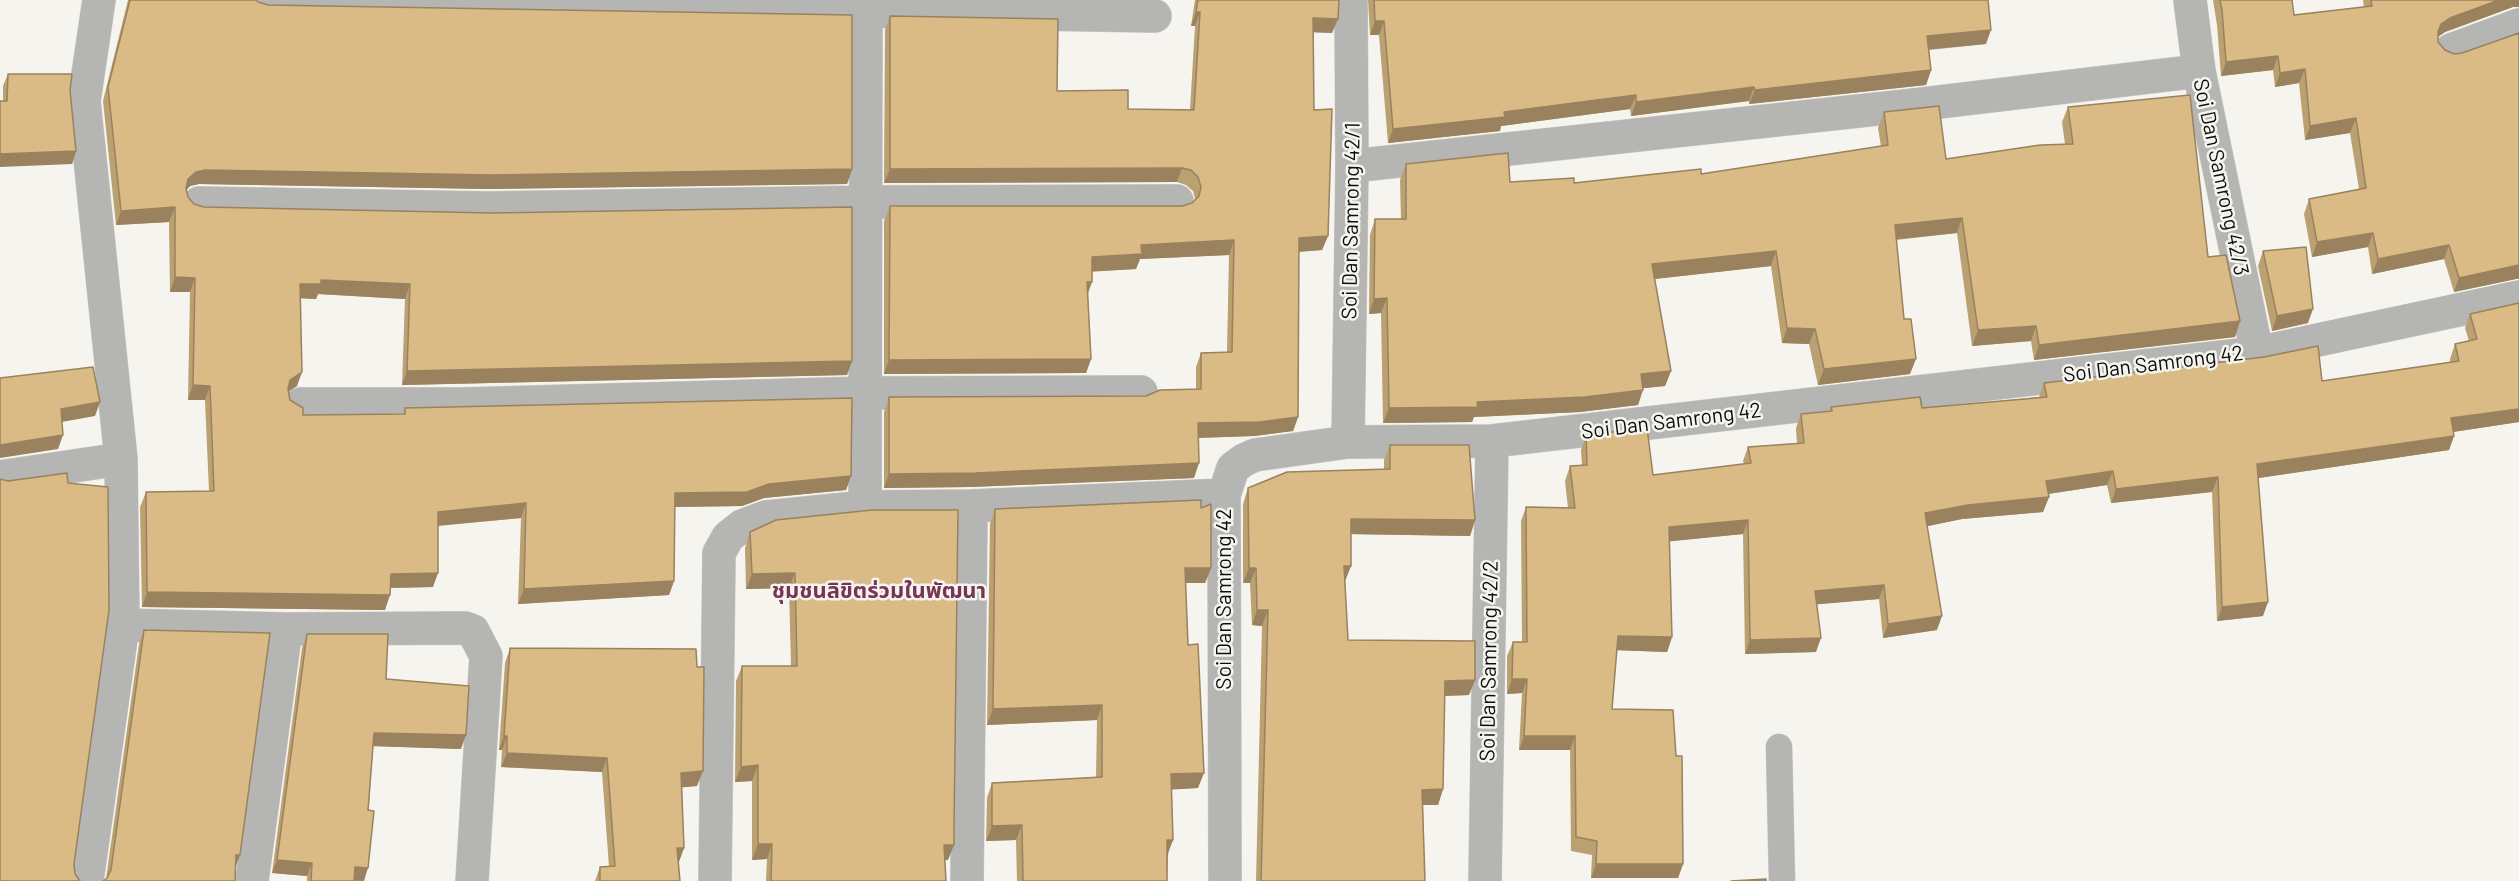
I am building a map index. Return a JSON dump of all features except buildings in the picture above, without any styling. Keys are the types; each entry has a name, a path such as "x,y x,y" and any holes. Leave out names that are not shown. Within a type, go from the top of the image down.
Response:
{"street":[{"path":"87,881 123,625 120,459 84,101 99,0"},
{"name":"Soi Dan Samrong 42/1","path":"1348,442 1352,166 1350,0"},
{"name":"Soi Dan Samrong 42/3","path":"2190,0 2199,70 2257,352"},
{"path":"262,1 866,6 1155,16"},
{"path":"865,507 866,6"},
{"path":"2451,50 2519,25"},
{"path":"1352,166 1914,105 2199,70"},
{"path":"200,203 488,208 866,202 1177,201"},
{"name":"Soi Dan Samrong 42","path":"1225,881 1224,495 1233,468 1255,455 1348,442 1492,441 2257,352 2519,297"},
{"path":"301,404 462,404 866,393 1141,392"},
{"name":"Soi Dan Samrong 42/2","path":"1485,881 1492,441"},
{"path":"0,477 120,459"},
{"path":"715,881 719,553 728,537 742,526 766,517 865,507 971,506 1224,495"},
{"path":"967,881 971,506"},
{"path":"123,625 286,629 465,628 472,631 478,638 486,656 472,881"},
{"path":"252,881 286,629"}],"lane":[{"path":"1779,747 1782,881"}],"district":[{"name":"ชุมชนลิขิตร่วมในพัฒนา","path":"879,591"}]}
